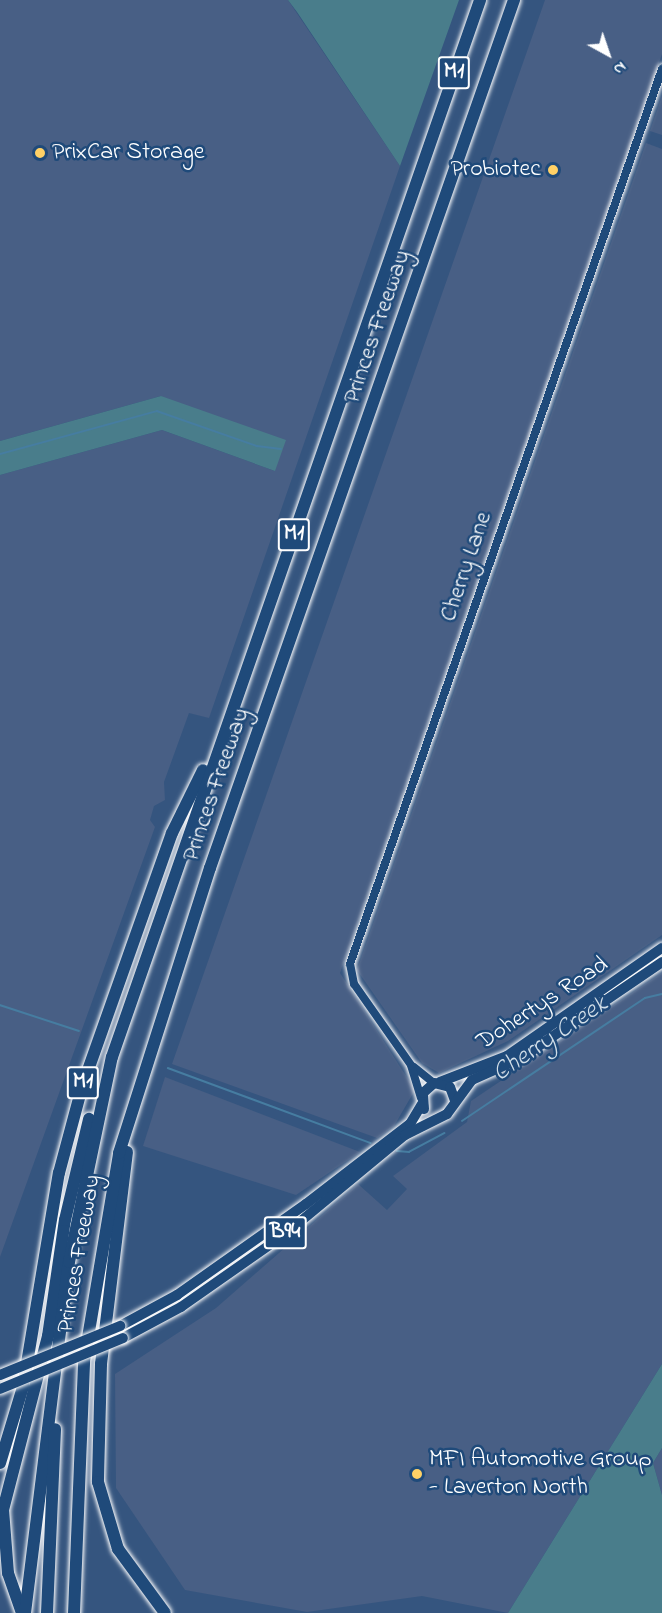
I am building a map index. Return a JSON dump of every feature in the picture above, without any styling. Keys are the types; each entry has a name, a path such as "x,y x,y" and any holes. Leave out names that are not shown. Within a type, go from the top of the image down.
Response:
{"highway":[{"name":"Princes Freeway","path":"64,1296 97,1118 141,961 228,722 480,0"},
{"name":"Princes Freeway","path":"74,1612 88,1323 106,1211 147,1054 514,0"},
{"name":"Princes Freeway","path":"0,1463 31,1354 59,1173 82,1087 172,833 228,722"},
{"path":"24,1613 14,1591 3,1529 7,1486 48,1336 72,1185 102,1072 141,961"},
{"path":"147,1054 112,1252 96,1452 102,1504 118,1549 165,1613"},
{"path":"24,1613 64,1296"},
{"name":"M1","path":"47,1613 64,1296"}],"main road":[{"name":"Dohertys Road","path":"437,1082 507,1056 662,948"},
{"name":"Dohertys Road","path":"455,1102 472,1080 521,1058 662,962"},
{"name":"B94","path":"0,1376 120,1326 177,1295 306,1204 410,1124 422,1101 437,1082"},
{"path":"437,1082 450,1087 455,1102"},
{"path":"422,1101 439,1116"},
{"name":"B94","path":"0,1389 123,1338 182,1307 325,1204 405,1135 439,1116 455,1102"}],"street":[{"name":"Cherry Lane","path":"422,1101 411,1065 354,984 350,964 662,69"},
{"name":"Cherry Lane","path":"411,1065 437,1082"}],"shaded area":[{"path":"0,0 288,0 400,166 209,718 189,713 164,782 165,800 154,806 150,820 155,827 0,1257 0,475 162,430 275,471 161,396 0,441"},
{"path":"545,0 662,0 662,54 340,973 415,1090 394,1126 377,1138 172,1064"},
{"path":"662,96 662,135 650,131"},
{"path":"646,143 662,149 662,935 508,1041 439,1073 422,1063 357,970"},
{"path":"662,973 662,1364 508,1613 422,1596 307,1612 185,1590 116,1488 115,1374 216,1308 358,1184 387,1210 407,1189 393,1176 467,1122 471,1101"},
{"path":"165,1077 360,1152 296,1195 143,1146"},
{"path":"662,1448 662,1495 653,1463"}],"green space":[{"path":"288,0 459,0 400,166 297,12"},
{"path":"161,396 286,440 275,471 162,430 0,475 0,441"},
{"path":"662,1364 662,1448 653,1463 662,1495 662,1613 508,1613"}],"waterway":[{"path":"0,454 157,411 257,446 281,449"},
{"name":"Cherry Creek","path":"462,1121 645,998 662,994"},
{"name":"Cherry Creek","path":"0,1005 79,1031"},
{"name":"Cherry Creek","path":"168,1068 371,1143"},
{"name":"Cherry Creek","path":"397,1151 409,1152 444,1133"}],"place":[{"name":"PrixCar Storage","path":"40,153"},
{"name":"Probiotec","path":"553,170"},
{"name":"MFI Automotive Group - Laverton North","path":"417,1474"}]}
